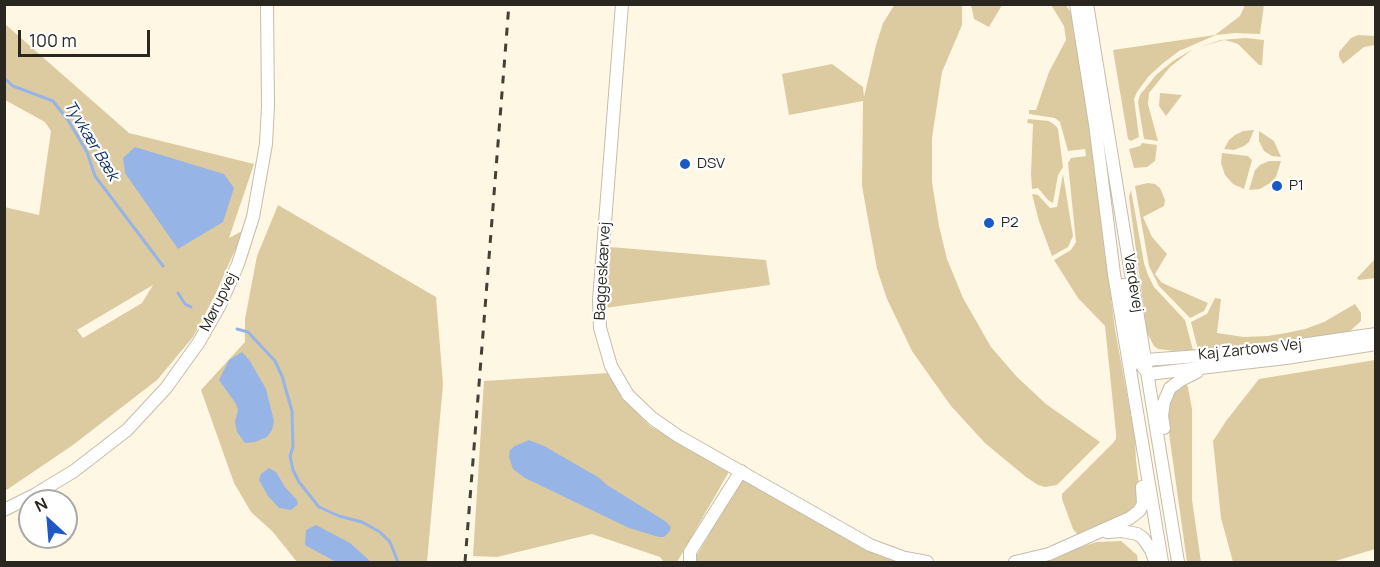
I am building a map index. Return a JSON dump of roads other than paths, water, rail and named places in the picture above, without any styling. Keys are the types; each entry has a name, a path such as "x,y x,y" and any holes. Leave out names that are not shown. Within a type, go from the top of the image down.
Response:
{"street":[{"name":"Mørupvej","path":"4,510 74,471 126,430 166,388 199,342 220,305 238,264 253,216 266,144 267,4"},
{"name":"Baggeskærvej","path":"622,4 599,300 600,328 611,366 628,395 652,418 678,436 870,545 905,558 927,562"},
{"name":"Vardevej","path":"1069,4 1079,23"},
{"name":"Vardevej","path":"1076,4 1129,373 1161,562"},
{"name":"Vardevej","path":"1087,4 1178,562"},
{"path":"1105,198 1119,257 1137,358 1145,366 1129,373"},
{"name":"Kaj Zartows Vej","path":"1145,366 1376,334"},
{"name":"Kaj Zartows Vej","path":"1145,366 1218,366 1376,344"},
{"path":"1172,529 1177,519 1162,416 1164,402 1170,388 1191,373 1218,366"},
{"path":"1100,533 1105,528 1130,518 1139,511 1143,504 1144,497 1138,465 1142,446"},
{"path":"690,562 690,552 741,471"},
{"path":"1015,562 1049,554 1100,533 1122,531 1137,534 1143,538 1154,558 1161,562"}],"water":[{"path":"135,147 224,174 234,188 223,222 178,249 125,173 123,158"},
{"path":"242,352 250,361 266,389 274,421 267,437 245,443 237,432 236,404 219,380 229,360"},
{"path":"529,440 544,446 598,477 665,521 671,527 669,532 664,537 659,537 629,528 525,478 513,469 509,457 510,450"},
{"path":"269,468 276,472 285,487 297,500 298,504 291,510 279,508 268,496 259,480 261,474"},
{"path":"316,525 350,543 371,562 336,562 305,545 306,530"}],"waterway":[{"name":"Tyvkær Bæk","path":"4,78 13,86 53,101 68,120 87,152 95,176 163,266"},
{"name":"Tyvkær Bæk","path":"178,293 185,304 191,307"},
{"name":"Tyvkær Bæk","path":"237,329 248,332 275,361 282,376 292,411 293,447 290,456 299,482 319,507 339,516 362,522 380,532 390,542 398,562"}],"railway":[{"path":"465,562 509,4"}],"place":[{"name":"DSV","path":"685,164"},
{"name":"P1","path":"1277,186"},
{"name":"P2","path":"989,223"}]}
